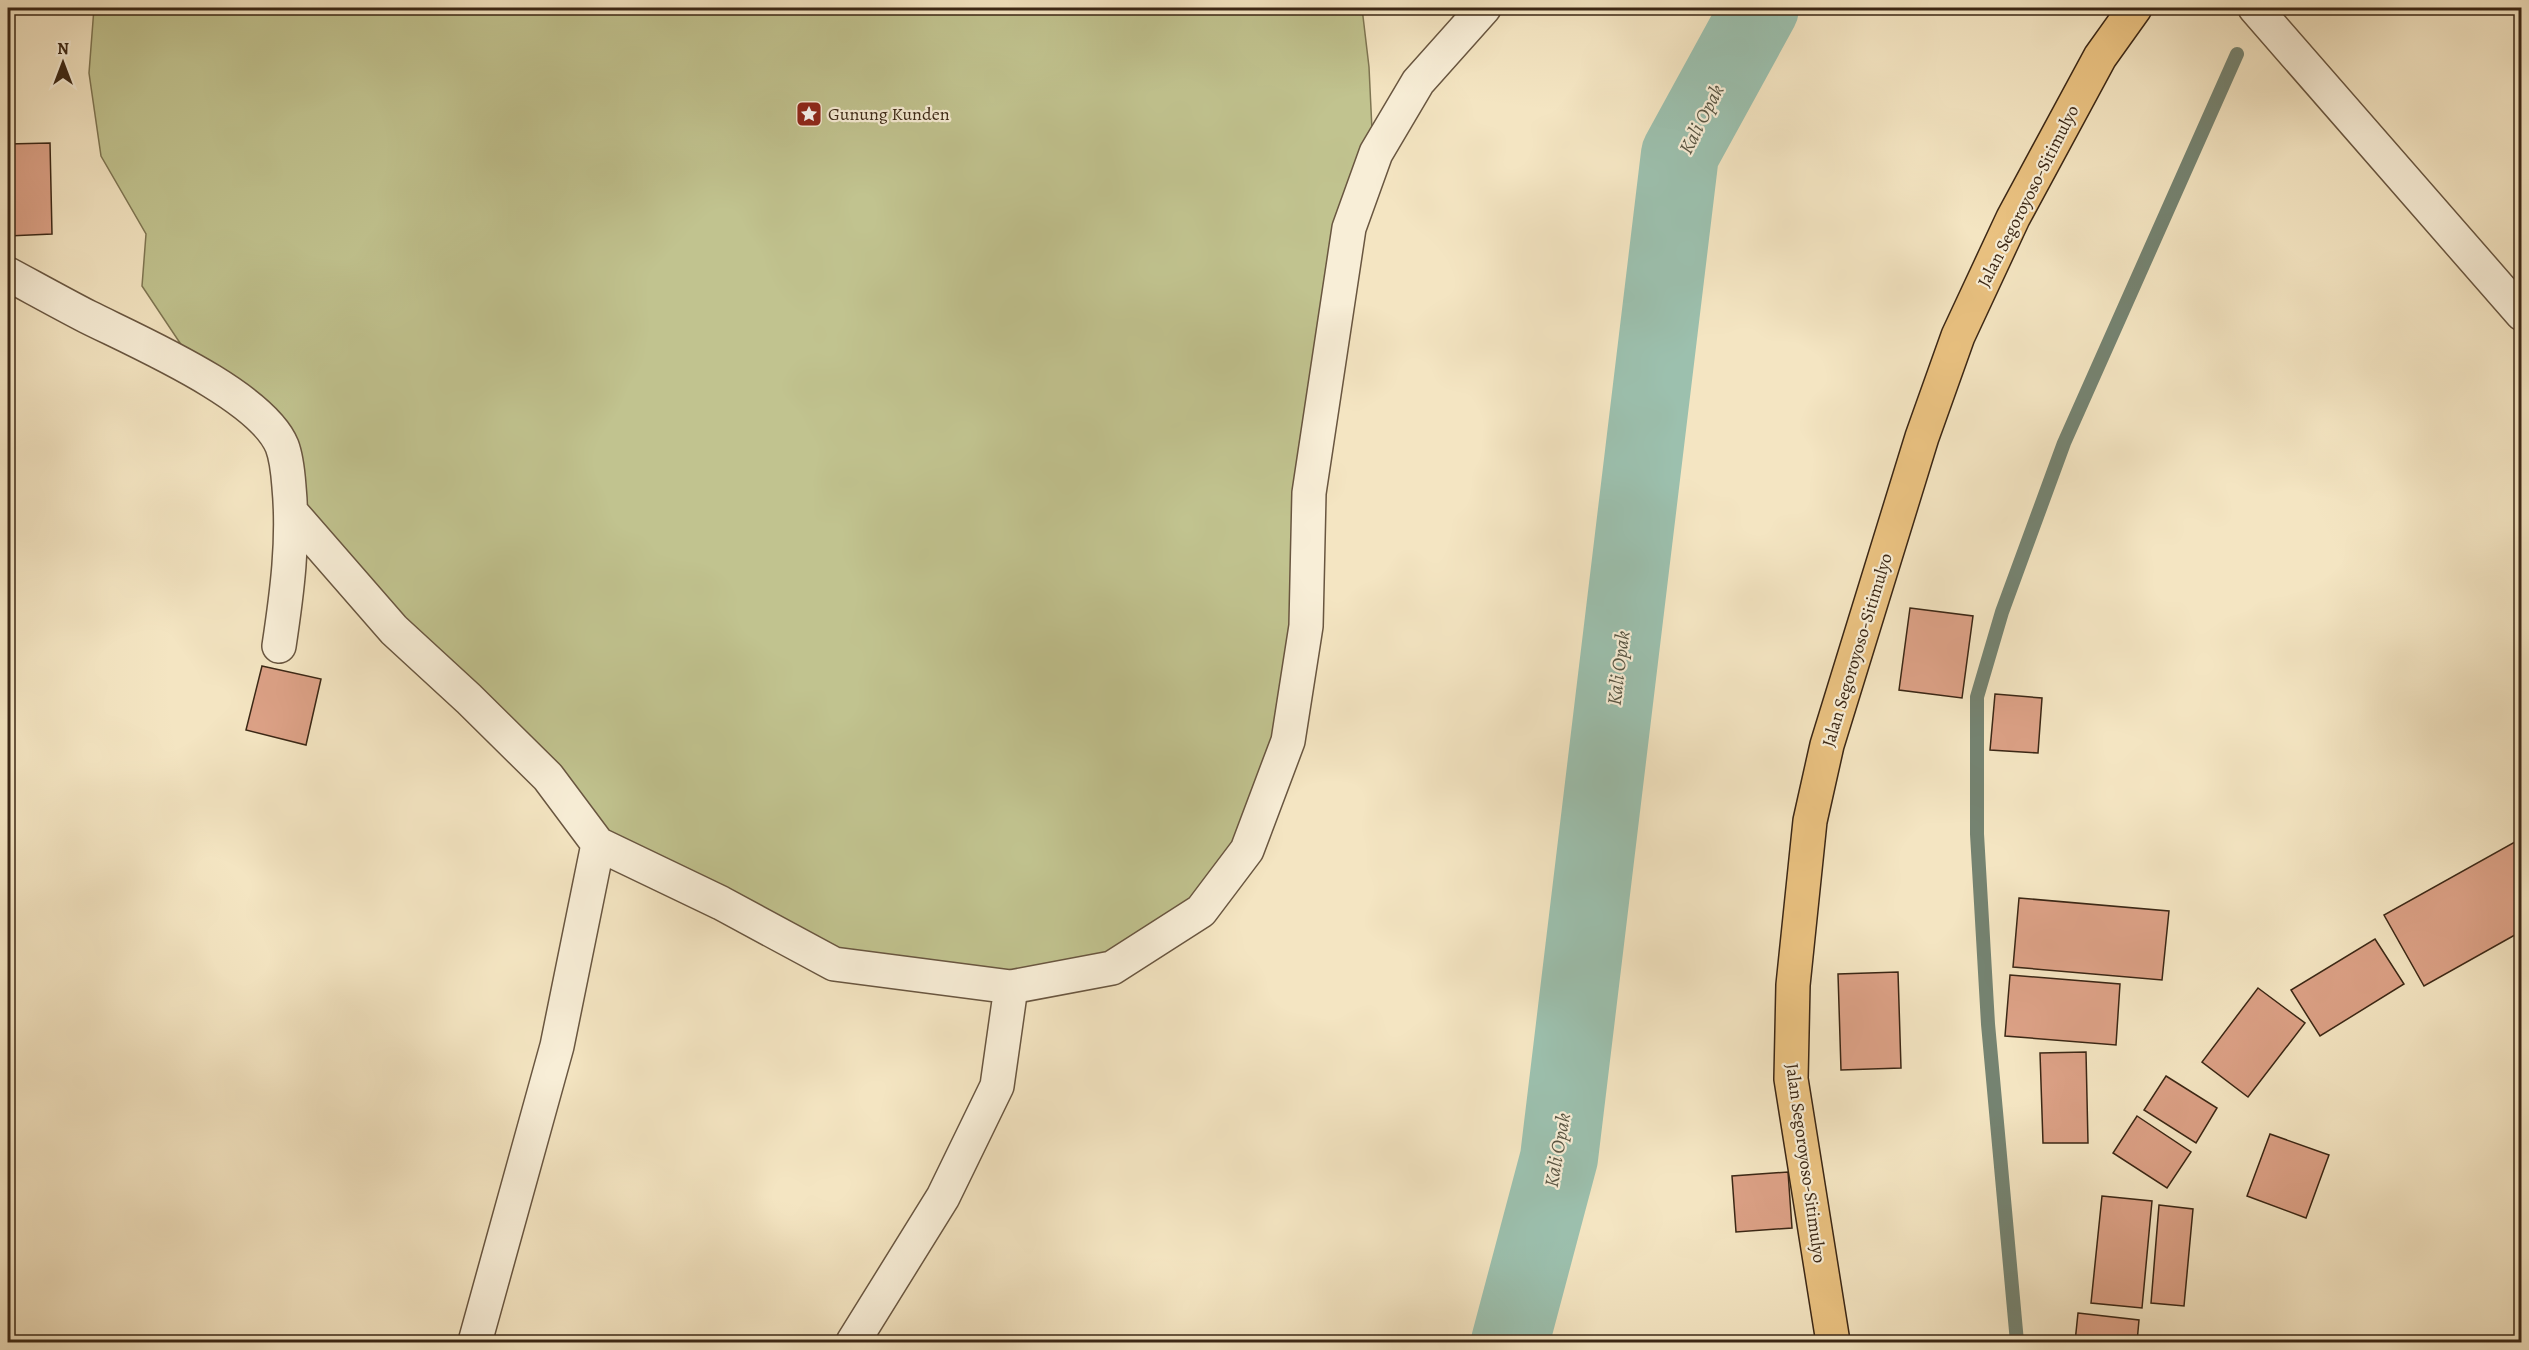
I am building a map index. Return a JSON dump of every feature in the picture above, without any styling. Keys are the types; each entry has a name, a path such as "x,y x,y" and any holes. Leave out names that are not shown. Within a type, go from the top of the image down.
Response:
{"main road":[{"name":"Jalan Segoroyoso-Sitimulyo","path":"1833,1342 1791,1079 1793,985 1812,810 1827,745 1918,449 1958,336 2013,218 2100,57 2135,8"}],"street":[{"path":"292,513 394,630 469,699 548,777 598,844 721,903 834,964 1011,987 1112,968 1201,910 1247,849 1288,741 1306,626 1309,493 1349,228 1376,153 1418,82 1484,8"},
{"path":"2254,8 2522,314"},
{"path":"8,274 189,367 237,398 272,428 282,447 287,467 292,513 289,579 279,646"},
{"path":"475,1342 557,1046 598,844"},
{"path":"853,1342 943,1197 997,1086 1011,987"}],"green space":[{"path":"94,8 1362,8 1369,67 1373,151 1284,740 1199,908 1112,965 1011,984 835,961 600,841 299,514 294,466 192,361 142,286 146,234 101,156 89,73"}],"building":[{"path":"50,143 52,234 8,236 8,144"},
{"path":"1910,608 1973,616 1962,698 1899,690"},
{"path":"262,666 321,679 306,745 246,730"},
{"path":"1995,694 2042,698 2038,753 1990,750"},
{"path":"2522,838 2522,931 2424,986 2384,915"},
{"path":"2019,898 2169,911 2162,980 2013,967"},
{"path":"2375,939 2404,984 2320,1036 2291,990"},
{"path":"1898,972 1901,1068 1841,1070 1838,974"},
{"path":"2010,975 2120,984 2116,1045 2005,1036"},
{"path":"2258,988 2305,1023 2248,1097 2202,1062"},
{"path":"2086,1052 2088,1143 2043,1143 2040,1053"},
{"path":"2166,1076 2217,1108 2196,1143 2144,1110"},
{"path":"2137,1116 2191,1152 2167,1188 2113,1153"},
{"path":"2270,1134 2329,1155 2306,1218 2247,1196"},
{"path":"1788,1172 1792,1228 1736,1232 1732,1176"},
{"path":"2102,1196 2152,1201 2142,1308 2091,1303"},
{"path":"2159,1205 2193,1209 2184,1306 2151,1303"},
{"path":"2078,1313 2139,1320 2137,1342 2075,1342"}],"waterway":[{"name":"Kali Opak","path":"1510,1342 1559,1158 1680,154 1760,8"},
{"path":"2017,1342 1988,1024 1977,834 1977,697 2002,612 2064,443 2237,54"}],"place":[{"name":"Gunung Kunden","path":"809,114"}]}
